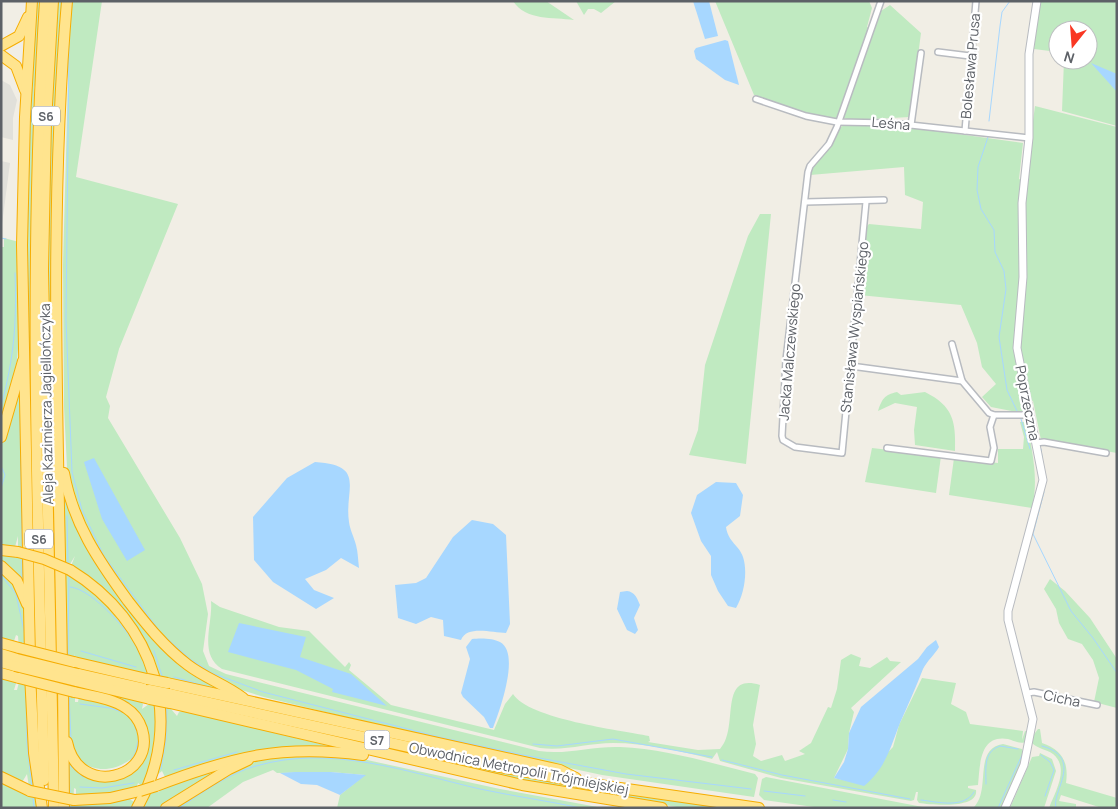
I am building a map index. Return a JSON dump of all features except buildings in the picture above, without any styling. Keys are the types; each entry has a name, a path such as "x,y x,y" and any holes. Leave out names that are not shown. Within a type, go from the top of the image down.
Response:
{"highway":[{"name":"Aleja Kazimierza Jagiellończyka","path":"43,808 35,235 38,124 45,1"},
{"name":"Aleja Kazimierza Jagiellończyka","path":"53,1 46,125 43,270 54,808"},
{"path":"64,808 57,231 60,120 67,1"},
{"path":"32,3 26,97 22,241 29,612 34,748 43,808"},
{"path":"1,46 11,42 23,31 32,3"},
{"path":"1,55 13,62 19,71 26,97"},
{"path":"1,437 20,367 25,358"},
{"path":"58,437 72,508 86,539 106,571 148,626 172,652 195,670 235,692 247,701"},
{"path":"1,550 18,552 44,559 70,570 102,592 125,616 142,642 154,674 160,709 159,745 151,778 137,808"},
{"path":"1,566 17,581 29,612"},
{"path":"1,643 17,657 74,662 147,678 560,770 585,783"},
{"name":"S7","path":"1,654 17,657"},
{"name":"S7","path":"1,662 17,657"},
{"name":"Obwodnica Metropolii Trójmiejskiej","path":"17,657 76,682 150,694 421,762 522,785 662,808"},
{"path":"1,673 20,678 76,682 120,704 132,712 140,723 143,734 141,753 129,769 119,775 104,777 90,774 73,760 68,749 63,726"},
{"name":"Obwodnica Metropolii Trójmiejskiej","path":"170,699 585,783 759,808"},
{"path":"1,777 30,791 74,800 110,798 140,791 226,761 273,752 332,751 421,762"},
{"path":"166,808 229,769 273,752"}],"street":[{"path":"881,1 839,121 829,144 810,166 805,202 866,202 884,200"},
{"name":"Bolesława Prusa","path":"965,131 976,1"},
{"name":"Poprzeczna","path":"1005,808 1024,765 1033,719 1028,693 1016,654 1008,611 1043,488 1018,348 1023,277 1022,204 1029,138 1029,54 1037,1"},
{"path":"938,52 970,56"},
{"path":"911,125 921,53"},
{"name":"Leśna","path":"756,99 806,116 839,121 911,125 1029,138"},
{"name":"Jacka Malczewskiego","path":"805,202 786,360 782,436 783,440 794,447 842,453"},
{"name":"Stanisława Wyspiańskiego","path":"842,453 866,202"},
{"path":"952,344 962,381 989,413 994,415 1030,415"},
{"path":"851,366 962,381"},
{"path":"887,448 991,461 994,448 990,427 994,415"},
{"path":"1036,443 1044,442 1106,453"},
{"name":"Cicha","path":"1028,693 1034,692 1097,705"}],"shaded area":[{"path":"1,80 10,85 17,100 13,118 13,140 1,137"},
{"path":"1,161 10,163 1,232"}],"green space":[{"path":"35,1 40,1 40,45 37,78 34,88 31,398 37,760 25,274"},
{"path":"57,1 63,1 58,68 60,808 47,271 49,142"},
{"path":"69,1 102,1 76,177 178,204 119,349 106,397 110,406 108,418 180,538 202,584 208,614 203,651 209,666 226,674 539,751 560,752 599,748 637,748 705,761 755,774 758,778 754,797 602,775 439,740 264,697 235,688 191,663 156,630 89,538 71,488 67,468 64,406 63,265 68,80 66,45"},
{"path":"513,1 546,1 574,20 532,15 518,7"},
{"path":"576,1 616,1 601,13 594,9 588,9 584,15"},
{"path":"715,1 869,1 872,8 867,27 872,30 881,11 890,5 921,33 910,117 853,120 838,117 837,122 795,112 754,95"},
{"path":"1040,1 1117,1 1117,126 1062,111 1064,70 1098,70 1098,20 1048,20 1048,51 1034,49"},
{"path":"1035,106 1117,127 1117,453 1041,440 1033,401 1020,398 1024,407 1022,413 991,407 982,397 996,384 982,367 977,343 961,305 859,295 866,227 869,224 921,229 923,202 905,195 904,167 810,175 811,169 840,128 845,124 893,125 1023,143 1019,179 1025,181"},
{"path":"760,214 771,214 746,464 689,455 698,430 705,365 748,236"},
{"path":"4,238 19,242 19,337 17,361 1,422 1,247 4,247"},
{"path":"21,369 28,596 1,564 1,553 18,555 18,536 15,547 1,546 1,445 10,419"},
{"path":"897,392 901,395 925,392 942,403 951,416 953,423 955,451 915,445 914,430 917,407 895,403 878,411 884,398"},
{"path":"1020,422 1027,422 1033,454 1035,486 1032,508 949,495 954,458 998,463 998,449 1023,449 1024,437"},
{"path":"872,448 941,456 936,493 865,482"},
{"path":"62,486 75,523 88,549 147,629 168,652 190,670 234,695 177,683 172,678 166,679 167,685 559,774 485,760 168,690 169,697 505,771 578,785 715,804 715,808 683,808 518,781 170,700 171,709 177,716 179,712 183,711 333,747 290,747 248,752 170,778 165,777 162,771 157,775 153,792 159,792 161,788 235,763 163,808 142,808 156,773 163,738 164,704 157,672 145,642 126,613 102,588 71,566 75,556 70,564 71,573 100,594 123,618 141,646 152,677 157,709 156,742 149,775 134,808 67,808 66,754 83,774 99,781 114,780 127,773 138,763 144,749 145,734 141,720 129,707 117,700 75,690 75,702 78,702 79,696 116,705 127,711 141,727 142,742 135,755 121,765 104,769 88,766 74,753 67,729","holes":["75,653 75,659 148,674 154,705 149,704 142,709 143,704 140,700 76,684 75,687 70,686 75,667 79,668 79,671 148,685 147,680 74,664","138,783 142,786 134,802 128,798 103,803 73,805 74,788 76,789 76,798 99,797 136,789"]},
{"path":"1,569 16,584 26,614 31,746 38,808 1,808 1,782 30,794 27,774 21,784 1,774 1,676 17,680 14,690 17,690 19,682 22,682 22,676 1,672 1,665 14,669 14,672 18,673 23,655 19,653 18,656 1,651 1,645 19,650 18,636 16,635 13,644 1,640"},
{"path":"1050,579 1065,591 1090,618 1117,659 1117,708 1094,702 1099,678 1093,660 1082,644 1068,639 1059,623 1056,609 1044,589"},
{"path":"211,601 220,607 279,627 309,631 345,667 349,662 351,665 349,670 391,705 494,730 505,704 513,694 522,703 555,717 649,736 650,741 648,742 698,750 720,749 726,740 734,694 738,687 747,683 760,685 753,725 756,744 753,756 761,761 782,755 785,761 805,754 799,751 811,743 828,707 831,708 837,689 841,660 851,654 861,658 859,666 870,668 887,657 890,661 901,662 851,708 854,712 849,733 848,749 834,778 858,783 893,747 899,725 922,678 956,683 951,704 966,712 970,724 1023,731 1022,740 1025,731 1028,732 1027,742 1008,739 991,741 983,753 978,785 968,786 968,788 976,790 975,796 963,803 944,805 919,803 917,800 918,792 916,792 914,800 911,801 781,778 720,761 717,752 712,759 663,748 625,743 604,743 550,749 540,748 222,669 215,663 208,647"},
{"path":"1040,729 1042,743 1055,749 1063,758 1067,776 1066,783 1117,798 1117,808 1102,808 1061,795 1059,801 1076,804 1076,808 1049,808 1061,773 1058,760 1053,754 1032,743 1032,737"},
{"path":"1003,744 1022,749 1024,756 1002,808 973,808 981,792 985,762 988,754 994,747"},
{"path":"1040,753 1052,759 1056,771 1044,808 1010,808 1032,757 1039,756"},
{"path":"290,754 358,758 500,789 603,808 337,808 340,795 365,775 331,772 277,773 273,770 243,782 207,808 171,808 244,764"},
{"path":"766,777 928,808 821,808 764,800 759,795 762,779"}],"water":[{"path":"693,1 709,1 718,36 705,39"},
{"path":"725,40 728,41 739,85 725,80 696,59 694,51 696,48"},
{"path":"1098,66 1117,74 1117,92 1097,70"},
{"path":"94,458 145,550 127,561 102,519 84,462"},
{"path":"315,462 331,464 342,468 350,481 349,522 357,548 359,568 341,558 326,570 305,579 314,590 334,598 316,609 273,582 254,560 253,517 287,478"},
{"path":"716,482 736,483 743,495 740,516 726,527 729,536 743,557 745,569 741,597 736,608 728,606 718,591 711,575 711,556 701,541 691,513 697,495"},
{"path":"472,520 493,524 506,535 510,624 506,633 474,631 464,635 461,640 444,636 443,620 431,617 416,624 398,618 395,585 416,583 426,578 453,537"},
{"path":"627,591 634,594 640,605 634,618 638,630 635,634 627,630 617,609 620,592"},
{"path":"239,623 306,637 300,657 351,674 387,706 332,692 333,689 296,670 228,652"},
{"path":"483,638 500,642 506,648 509,658 507,683 493,728 490,728 484,717 461,693 470,659 466,647 472,639"},
{"path":"936,640 939,647 923,669 890,749 878,772 864,786 834,778 844,762 848,749 849,733 861,707 918,659 927,647"},
{"path":"331,772 366,775 340,795 317,785 301,784 280,773"}],"waterway":[{"path":"989,121 1002,12 1010,1"},
{"path":"69,47 66,320 72,472 82,510 104,556 161,633 190,659 212,673 263,692 439,737 523,755 626,774 751,789"},
{"path":"988,137 978,167 977,190 981,209 994,230 995,252 1004,271 1006,289 999,337 1007,390 1017,411"},
{"path":"1,238 6,239"},
{"path":"1,406 14,340 15,273"},
{"path":"20,416 22,547"},
{"path":"1021,419 1030,449"},
{"path":"1041,449 1042,457"},
{"path":"1,488 5,475 2,468"},
{"path":"1044,492 1033,534 1071,611 1093,638 1117,673"},
{"path":"67,516 68,565"},
{"path":"22,559 22,580"},
{"path":"68,655 69,574"},
{"path":"1,575 16,594 25,635"},
{"path":"70,587 78,589 95,599 120,623 131,638"},
{"path":"134,643 138,650"},
{"path":"81,651 136,667"},
{"path":"154,651 162,676"},
{"path":"174,677 212,688"},
{"path":"26,684 27,744 32,788"},
{"path":"69,694 71,740"},
{"path":"80,704 110,708 125,713"},
{"path":"161,769 166,740 167,708"},
{"path":"134,724 137,732"},
{"path":"533,744 557,746 613,739 712,757"},
{"path":"129,762 135,754 138,741"},
{"path":"986,784 986,767 988,756 991,752 1000,746 1018,749"},
{"path":"1042,746 1055,751 1062,758 1064,766 1056,808"},
{"path":"174,770 237,752"},
{"path":"998,808 1022,755"},
{"path":"1041,755 1050,762 1054,770 1045,796"},
{"path":"179,808 216,784 246,769 284,760 312,758 341,759 397,768 480,789 581,808"},
{"path":"722,760 782,775 910,799"},
{"path":"70,795 69,765 83,777"},
{"path":"80,787 102,788 134,783"},
{"path":"764,791 805,796"},
{"path":"921,800 957,803 964,801 974,792"},
{"path":"33,797 34,808"},
{"path":"833,800 846,802"}]}
